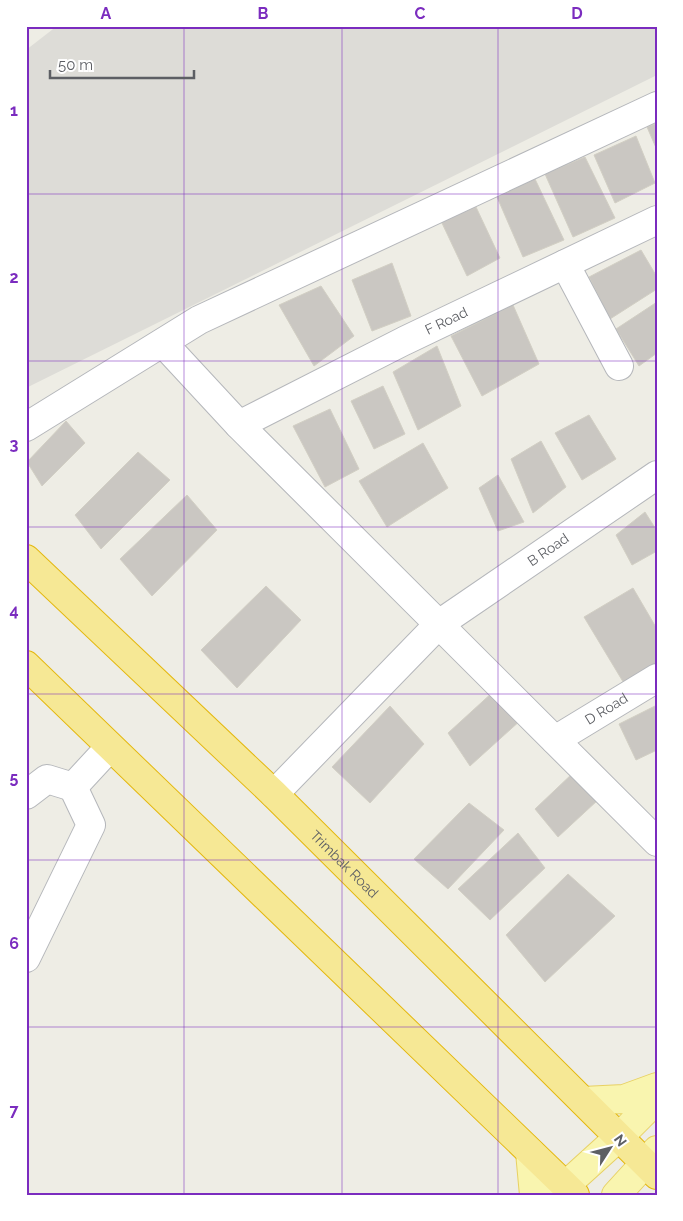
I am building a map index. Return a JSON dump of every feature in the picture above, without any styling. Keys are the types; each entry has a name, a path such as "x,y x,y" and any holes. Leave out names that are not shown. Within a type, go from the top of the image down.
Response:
{"highway":[{"name":"Trimbak Road","path":"26,559 274,794 619,1137 653,1163"},
{"path":"26,665 530,1152 566,1192"}],"main road":[{"path":"583,1101 624,1099 657,1087"},
{"path":"566,1192 657,1099"},
{"path":"530,1152 534,1195"},
{"path":"616,1195 653,1163"}],"street":[{"path":"26,426 199,320 657,106"},
{"name":"F Road","path":"239,425 404,341 657,220"},
{"path":"565,264 619,366"},
{"path":"162,342 239,425 657,842"},
{"name":"B Road","path":"274,794 439,624 657,474"},
{"name":"D Road","path":"555,740 657,678"},
{"path":"73,787 110,747"},
{"path":"26,795 47,779 73,787 91,825 26,958"}],"shaded area":[{"path":"57,26 657,26 657,75 26,388 26,50"}],"building":[{"path":"657,123 657,150 647,127"},
{"path":"636,136 655,183 615,203 594,155"},
{"path":"585,157 615,218 573,237 545,174"},
{"path":"535,179 564,240 523,257 497,197"},
{"path":"476,207 500,258 467,276 441,221"},
{"path":"641,250 657,277 657,289 610,319 589,277"},
{"path":"392,263 411,316 372,331 352,280"},
{"path":"321,286 354,336 314,366 279,305"},
{"path":"657,302 657,353 639,366 616,329"},
{"path":"513,305 539,364 482,396 451,336"},
{"path":"437,346 461,406 418,430 393,372"},
{"path":"383,386 405,434 374,449 351,401"},
{"path":"330,409 359,469 325,487 293,426"},
{"path":"589,415 616,459 582,480 555,433"},
{"path":"66,421 85,443 42,486 27,462"},
{"path":"541,441 566,487 533,513 511,459"},
{"path":"423,443 448,488 387,527 359,481"},
{"path":"138,452 170,480 101,549 75,515"},
{"path":"498,475 524,522 498,531 479,488"},
{"path":"187,495 217,530 152,596 120,559"},
{"path":"645,512 657,531 657,551 632,565 616,535"},
{"path":"266,586 301,620 237,688 201,650"},
{"path":"633,588 657,629 657,666 625,685 584,617"},
{"path":"494,691 522,719 470,766 448,733"},
{"path":"657,705 657,750 636,760 619,724"},
{"path":"390,706 424,744 370,803 332,767"},
{"path":"574,772 598,800 558,837 535,809"},
{"path":"469,803 504,830 448,889 414,859"},
{"path":"518,833 545,868 490,920 458,889"},
{"path":"568,874 615,916 545,982 506,935"}]}
